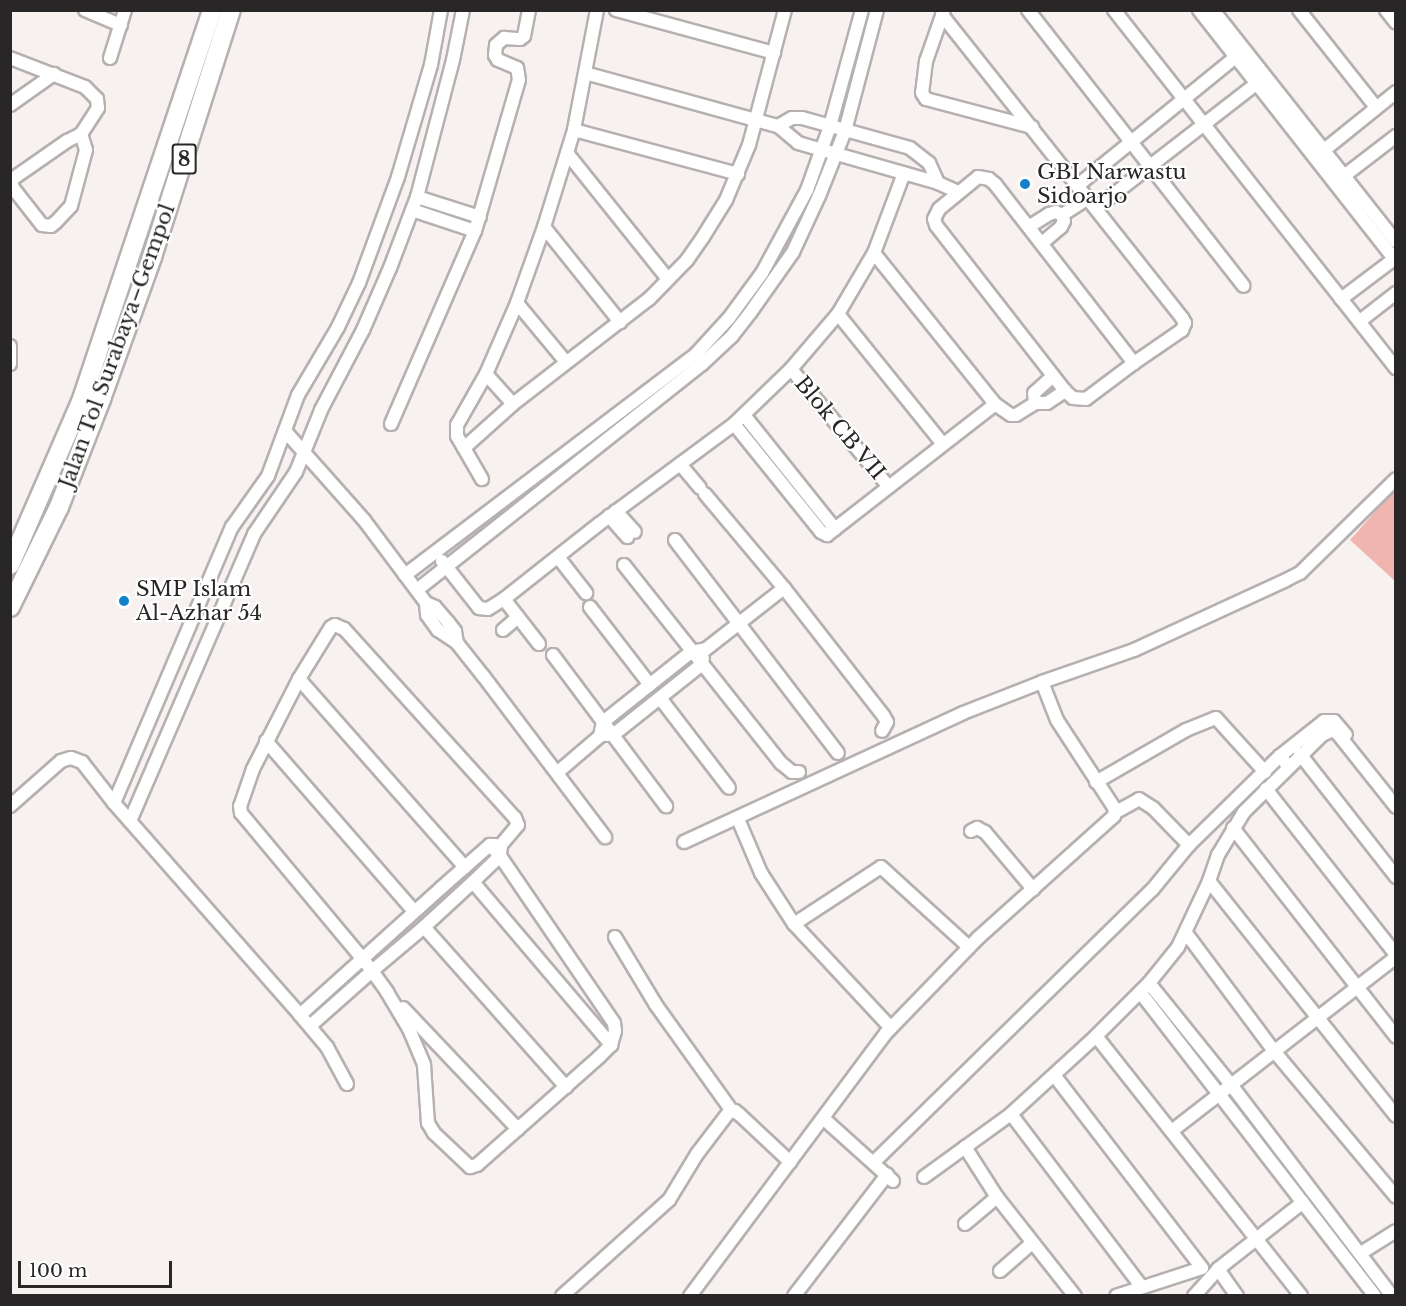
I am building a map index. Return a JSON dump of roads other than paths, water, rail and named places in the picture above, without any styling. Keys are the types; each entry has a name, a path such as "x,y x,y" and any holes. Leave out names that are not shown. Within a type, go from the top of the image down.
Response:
{"highway":[{"name":"Jalan Tol Surabaya–Gempol","path":"10,565 81,402 212,10"},
{"name":"Jalan Tol Surabaya–Gempol","path":"10,608 59,507 119,348 231,10"}],"street":[{"path":"85,10 121,25"},
{"path":"110,58 124,10"},
{"path":"114,803 238,516 268,476 298,395 338,327 359,283 394,188 430,65 441,10"},
{"path":"130,821 254,534 290,484 304,450 363,330 417,197 453,60 463,10"},
{"path":"392,424 475,231 520,75 517,68 498,60 496,45 504,38 520,39 524,36 529,10"},
{"path":"482,479 457,436 457,425 486,374 517,303 544,226 574,130 597,10"},
{"path":"616,10 774,53"},
{"path":"464,448 513,404 620,322 668,279 709,228 738,174 757,118 785,10"},
{"path":"417,590 699,359 762,273 794,218 830,126 862,10"},
{"path":"405,575 732,336 793,252 808,222 844,130 877,10"},
{"path":"1028,10 1244,286"},
{"path":"1114,10 1395,368"},
{"path":"1199,10 1236,57 1323,151 1330,169 1344,176 1395,242"},
{"path":"1213,10 1254,75 1330,169 1395,260 1341,299"},
{"path":"1299,10 1376,107"},
{"path":"1386,10 1395,23"},
{"path":"943,13 926,61 922,93 926,99 1032,127"},
{"path":"943,13 1185,323 1177,334 1086,399 1073,398 1053,376 936,225 934,219 939,209 958,192 978,177 989,179 1043,242 1134,363"},
{"path":"1077,186 1236,57"},
{"path":"10,58 85,87 97,99 98,108 81,134 67,141 11,180 13,188 42,225 51,226 71,206 86,150 81,134"},
{"path":"585,73 757,118 778,126 798,143 938,183 958,192"},
{"path":"10,105 54,74"},
{"path":"1062,215 1091,203 1150,167 1204,124 1254,75"},
{"path":"1323,151 1395,92"},
{"path":"778,126 792,118 910,148 929,163 938,183"},
{"path":"574,130 738,174"},
{"path":"1344,176 1395,136"},
{"path":"567,153 668,279"},
{"path":"436,553 479,608 488,609 734,424 791,369 837,314 874,253 904,173"},
{"path":"417,197 480,217"},
{"path":"412,210 475,231"},
{"path":"1030,226 1049,214 1056,212 1062,215 1064,220 1061,227 1043,242"},
{"path":"544,226 620,322"},
{"path":"874,253 995,404 1011,415 1016,415 1035,403 1047,403 1065,390"},
{"path":"1360,321 1395,293"},
{"path":"517,303 566,362"},
{"path":"837,314 944,444"},
{"path":"10,346 10,364"},
{"name":"Blok CB VII","path":"791,369 889,487"},
{"path":"486,374 513,404"},
{"path":"1035,403 1034,393 1053,376"},
{"path":"734,424 821,532 827,535 995,404"},
{"path":"744,415 835,530"},
{"path":"285,431 364,520 426,603 435,607 448,622 455,631 457,644 558,772 605,837"},
{"path":"680,465 784,588 883,715 887,723 882,731"},
{"path":"684,842 963,713 1134,650 1300,573 1395,479"},
{"path":"612,514 631,535"},
{"path":"675,540 838,753"},
{"path":"558,557 586,593"},
{"path":"624,565 781,763 792,772 799,772"},
{"path":"212,574 232,583"},
{"path":"600,736 603,722 691,652 706,649 784,588"},
{"path":"504,599 539,644"},
{"path":"591,607 650,685"},
{"path":"503,630 517,618"},
{"path":"310,1026 372,971 424,927 474,882 497,849 517,828 515,818 344,629 335,626 327,631 266,741 243,795 241,813 362,958 372,971 387,992 410,1029 424,1065 428,1123 434,1133 465,1165 473,1167 566,1087 611,1045 614,1039 614,1023 497,849"},
{"path":"558,772 600,736 613,735 701,664 706,649"},
{"path":"553,655 666,806"},
{"path":"299,679 465,867"},
{"path":"1042,682 1057,720 1116,812"},
{"path":"660,698 729,788"},
{"path":"1096,782 1186,730 1213,718 1218,719 1265,772"},
{"path":"924,1177 1011,1114 1145,988 1173,955 1186,933 1218,855 1233,828 1266,789 1284,761 1324,721 1331,720 1339,725 1395,796"},
{"path":"874,1162 1152,890 1189,845 1265,772 1300,754 1322,735 1333,730 1342,738 1395,807"},
{"path":"266,741 414,911"},
{"path":"1300,754 1395,877"},
{"path":"10,806 61,761 71,758 82,762 114,803 310,1026 327,1047 347,1084"},
{"path":"1173,1130 1395,956 1266,789"},
{"path":"690,1296 891,1028 969,947 1116,812 1139,799 1154,808 1189,845"},
{"path":"738,819 761,873 794,924 891,1028"},
{"path":"971,831 977,828 985,832 1033,889"},
{"path":"1233,828 1395,1037"},
{"path":"300,1015 465,867 497,849"},
{"path":"794,924 881,867 969,947"},
{"path":"1209,881 1319,1017 1395,1116"},
{"path":"474,882 611,1045"},
{"path":"441,888 452,901"},
{"path":"424,927 566,1087"},
{"path":"1186,933 1274,1051 1395,1197"},
{"path":"615,937 656,1005 732,1111 740,1115 790,1162"},
{"path":"1145,988 1232,1086 1391,1293"},
{"path":"1145,988 1279,1172 1375,1296"},
{"path":"387,992 518,1129"},
{"path":"1096,1036 1173,1130 1301,1296"},
{"path":"1054,1075 1210,1271 1237,1296"},
{"path":"562,1296 669,1200 681,1184 697,1154 732,1111"},
{"path":"1011,1114 1141,1286"},
{"path":"794,1296 890,1178 823,1118"},
{"path":"964,1147 1069,1294"},
{"path":"1279,1172 1290,1163"},
{"path":"965,1224 998,1197"},
{"path":"1194,1296 1210,1271 1303,1202"},
{"path":"1361,1253 1395,1232"},
{"path":"1000,1271 1032,1243"},
{"path":"1116,1296 1141,1286 1210,1271"}],"place":[{"name":"GBI Narwastu Sidoarjo","path":"1025,184"},
{"name":"SMP Islam Al-Azhar 54","path":"124,601"}]}
